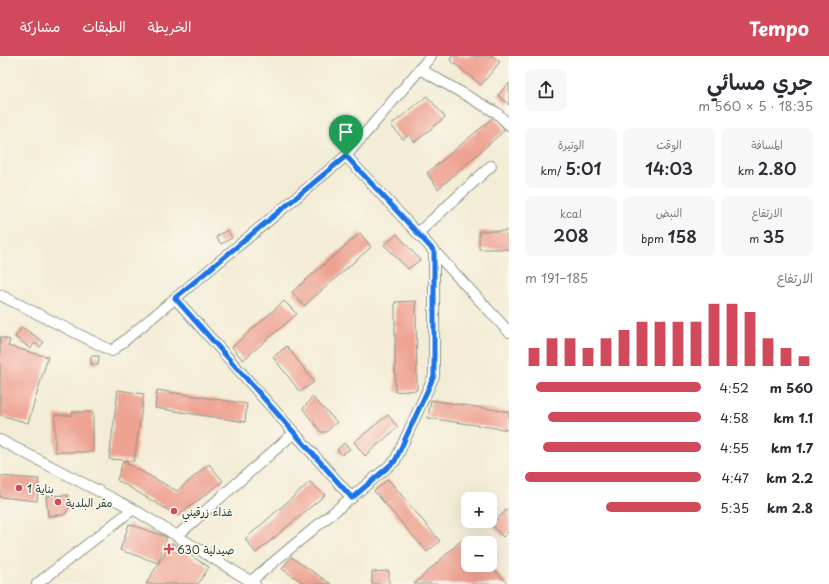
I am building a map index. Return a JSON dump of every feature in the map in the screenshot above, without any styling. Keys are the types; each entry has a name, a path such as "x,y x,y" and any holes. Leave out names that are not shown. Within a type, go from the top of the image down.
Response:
{"street":[{"path":"0,295 112,351 346,156 431,56"},
{"path":"420,69 497,113 509,125"},
{"path":"346,156 509,332"},
{"path":"418,233 491,166"},
{"path":"0,440 133,509 253,583 395,461 434,376 434,251"},
{"path":"175,298 352,498"},
{"path":"178,536 294,433"},
{"path":"37,584 133,509"}],"building":[{"path":"452,56 493,56 500,62 481,85 450,60"},
{"path":"509,83 509,105 498,95"},
{"path":"427,96 445,117 415,142 409,135 403,139 391,125"},
{"path":"494,117 505,130 438,189 427,173"},
{"path":"227,230 232,238 221,244 216,237"},
{"path":"479,231 509,231 509,249 479,249"},
{"path":"360,233 371,247 304,306 292,292"},
{"path":"397,234 420,260 408,269 384,245"},
{"path":"284,301 297,314 243,360 232,347"},
{"path":"416,301 417,390 395,392 395,302"},
{"path":"22,327 44,342 40,347 34,343 31,349 15,337"},
{"path":"0,337 10,340 8,346 48,357 28,423 0,415"},
{"path":"287,346 314,382 300,392 273,357"},
{"path":"91,356 99,356 98,365 91,364"},
{"path":"118,390 144,394 134,461 109,459"},
{"path":"157,390 247,404 245,422 155,408"},
{"path":"312,397 337,422 326,432 321,432 303,409"},
{"path":"431,400 509,412 509,430 428,418"},
{"path":"72,412 93,412 93,452 55,452 55,415 72,415"},
{"path":"388,415 398,427 365,456 354,442"},
{"path":"344,443 350,449 342,455 337,450"},
{"path":"123,461 177,491 209,464 223,481 178,516 117,480"},
{"name":"بناية 1","path":"0,476 39,479 37,501 0,497"},
{"path":"388,479 440,541 427,552 374,491"},
{"path":"310,482 325,495 256,553 245,539"},
{"name":"مقر البلدية","path":"68,495 69,508 64,515 48,516 46,496"},
{"path":"509,508 509,531 503,537 495,528 497,528 497,519"},
{"path":"129,524 167,537 158,563 120,550"},
{"path":"461,541 461,572 497,572 508,584 414,584"},
{"path":"171,543 209,567 198,584 146,584"},
{"path":"291,557 331,584 305,584 282,569"},
{"path":"389,571 389,584 372,584 372,572"}],"place":[{"name":"بناية 1","path":"19,488"},
{"name":"مقر البلدية","path":"58,502"},
{"name":"غذاء زرقيني","path":"174,511"},
{"name":"صيدلية 630","path":"169,549"}],"route":[{"path":"346,156 434,251 434,376 395,461 352,498 175,298 346,156"}]}
